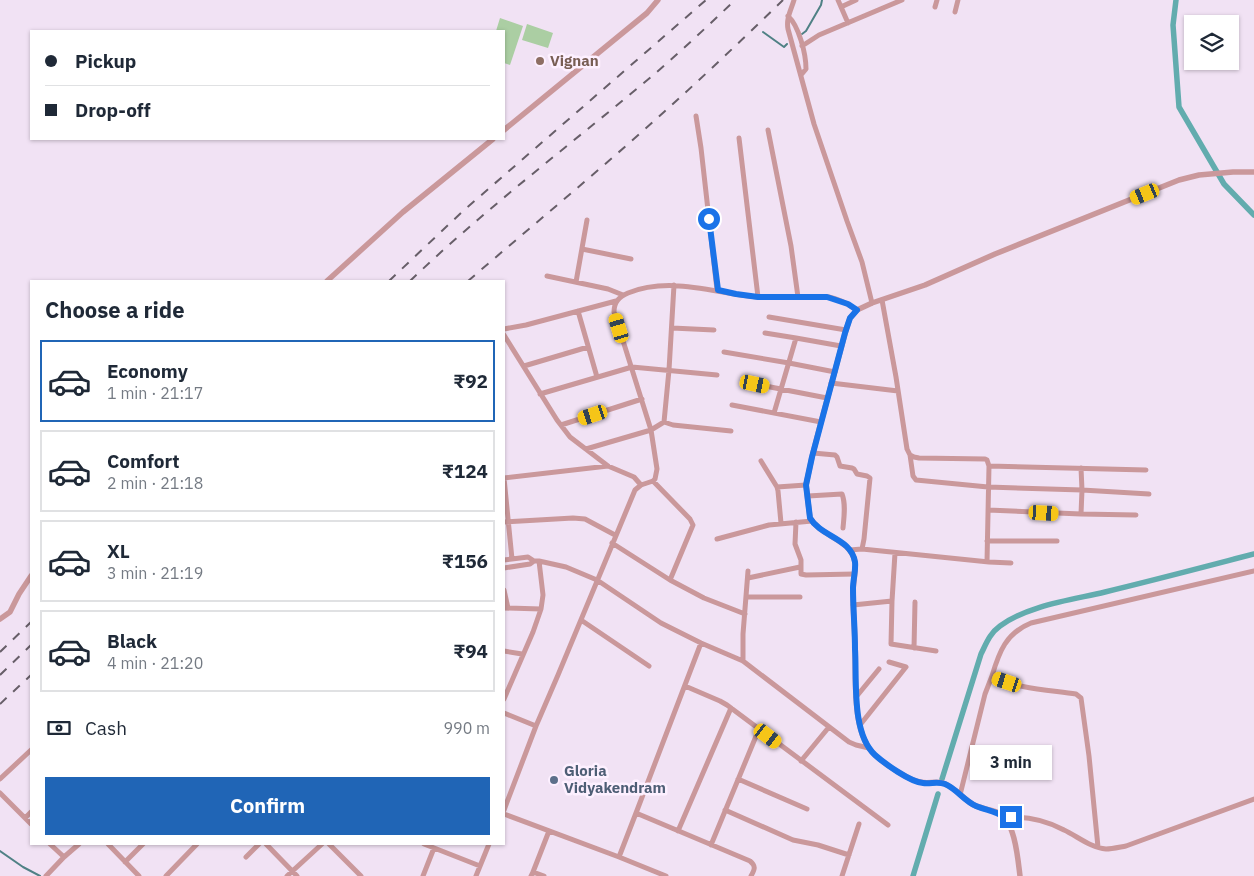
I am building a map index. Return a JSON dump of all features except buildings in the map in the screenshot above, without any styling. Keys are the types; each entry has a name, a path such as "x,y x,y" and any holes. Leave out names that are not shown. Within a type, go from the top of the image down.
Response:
{"street":[{"path":"505,129 640,20 658,0"},
{"path":"794,0 788,16 788,29 814,124 862,262 872,303"},
{"path":"838,0 848,23"},
{"path":"841,6 856,0"},
{"path":"935,8 937,0"},
{"path":"955,12 958,0"},
{"path":"802,46 819,35 899,1"},
{"path":"788,16 794,23 802,46 806,65 801,75"},
{"path":"696,116 718,290"},
{"path":"768,130 791,246 798,297"},
{"path":"739,138 758,297"},
{"path":"328,280 391,222 492,140"},
{"path":"1020,876 1014,837 1004,817 999,813 972,804 944,784 915,781 882,761 869,748 860,726 856,698 856,651 853,605 855,562 850,550 844,544 825,532 810,518 806,485 846,330 850,318 857,310 872,303 925,285 1010,248 1180,180 1199,174 1254,173"},
{"path":"576,282 586,220"},
{"path":"582,249 630,259"},
{"path":"547,276 608,289 623,295"},
{"path":"505,807 536,726 635,490 641,485 656,479 657,469 651,430 614,312 616,302 623,295 637,289 649,286 674,286 718,290 758,297 827,297 848,304 857,310"},
{"path":"586,449 651,430 664,422 674,286"},
{"path":"882,300 907,449 910,455 913,476 916,480 988,487 1149,494"},
{"path":"505,329 616,302"},
{"path":"578,311 597,377"},
{"path":"769,317 846,330"},
{"path":"672,328 714,330"},
{"path":"765,333 841,346"},
{"path":"505,337 540,394 570,437 608,466 634,477 641,485"},
{"path":"774,413 796,338"},
{"path":"524,366 588,347"},
{"path":"724,352 834,372"},
{"path":"540,394 632,367 717,374"},
{"path":"831,383 898,391"},
{"path":"755,384 827,398"},
{"path":"561,425 642,399"},
{"path":"732,405 821,422"},
{"path":"664,422 673,425 732,432"},
{"path":"813,453 837,456 840,466 852,468 857,474 870,478 862,549"},
{"path":"910,455 919,458 987,460 989,466 987,562"},
{"path":"760,461 777,487 781,523"},
{"path":"505,478 608,466"},
{"path":"989,466 1146,470"},
{"path":"1081,468 1081,514"},
{"path":"653,481 690,519 693,525 670,580"},
{"path":"777,487 806,485"},
{"path":"808,496 842,494 844,512 842,528"},
{"path":"505,500 506,522 512,559"},
{"path":"988,510 1136,515"},
{"path":"506,522 580,518 615,535"},
{"path":"717,539 749,529 781,523 812,521"},
{"path":"796,522 796,544 801,560 801,574 806,576 854,574"},
{"path":"987,541 1057,541"},
{"path":"612,543 670,580 704,598 745,614"},
{"path":"850,550 862,549 1011,563"},
{"path":"895,553 891,644 936,651"},
{"path":"505,560 528,557 537,561 566,566 597,580 661,622 701,644 744,661 849,742 869,748"},
{"path":"505,568 537,561"},
{"path":"505,696 541,609 543,596 537,561"},
{"path":"748,578 800,567"},
{"path":"744,661 743,634 748,571"},
{"path":"960,795 985,694 998,655 1014,632 1031,623 1254,571"},
{"path":"0,619 10,612 30,578"},
{"path":"746,597 800,597"},
{"path":"853,605 892,601"},
{"path":"914,648 915,602"},
{"path":"506,608 541,609"},
{"path":"581,620 649,666"},
{"path":"619,857 701,644"},
{"path":"505,651 522,654"},
{"path":"860,726 906,667 888,662"},
{"path":"856,698 879,669"},
{"path":"992,676 1019,685 1076,694 1081,698 1098,847"},
{"path":"684,686 720,701 731,708 888,824"},
{"path":"678,830 731,708"},
{"path":"505,714 536,726"},
{"path":"801,761 828,727"},
{"path":"711,844 759,729"},
{"path":"0,779 30,751"},
{"path":"738,779 807,809"},
{"path":"0,793 30,823"},
{"path":"1004,817 1018,816 1046,822 1098,847 1107,849 1126,846 1254,799"},
{"path":"725,810 793,840 818,845 849,855"},
{"path":"25,818 30,813"},
{"path":"636,813 750,861 755,867 752,876"},
{"path":"505,814 619,857 653,874 666,876"},
{"path":"842,876 859,824"},
{"path":"544,876 532,874 549,832"},
{"path":"51,845 64,857"},
{"path":"48,874 78,845"},
{"path":"109,845 139,876"},
{"path":"125,862 142,845"},
{"path":"166,876 196,845"},
{"path":"246,856 258,845"},
{"path":"267,845 297,876"},
{"path":"287,876 321,845"},
{"path":"330,845 360,876"},
{"path":"426,845 480,866"},
{"path":"476,876 489,845"},
{"path":"422,876 434,848"}],"green space":[{"path":"500,18 523,26 510,65 505,63 505,30 496,30"},
{"path":"527,24 553,33 548,48 522,40"}],"waterway":[{"path":"802,34 806,31 822,0"},
{"path":"1176,0 1173,25 1179,107 1224,184 1254,215"},
{"path":"763,32 784,47 787,44"},
{"path":"942,779 981,654 991,635 1000,626 1024,613 1051,604 1254,554"},
{"path":"913,876 938,794"},
{"path":"0,851 40,876"}],"railway":[{"path":"390,280 463,211 706,0"},
{"path":"411,280 498,202 651,77 735,0"},
{"path":"469,280 640,134 783,0"},
{"path":"0,652 30,623"},
{"path":"0,675 30,646"},
{"path":"0,704 30,676"}],"place":[{"name":"Vignan","path":"540,61"},
{"name":"Gloria Vidyakendram","path":"554,780"}],"route":[{"path":"709,219 718,290 758,297 827,297 837,299 857,310 850,318 841,346 806,485 810,518 814,524 844,544 850,550 855,562 853,605 856,651 856,703 859,722 869,748 882,761 915,781 923,783 938,782 950,786 972,804 999,813 1004,817 1011,817"}]}
